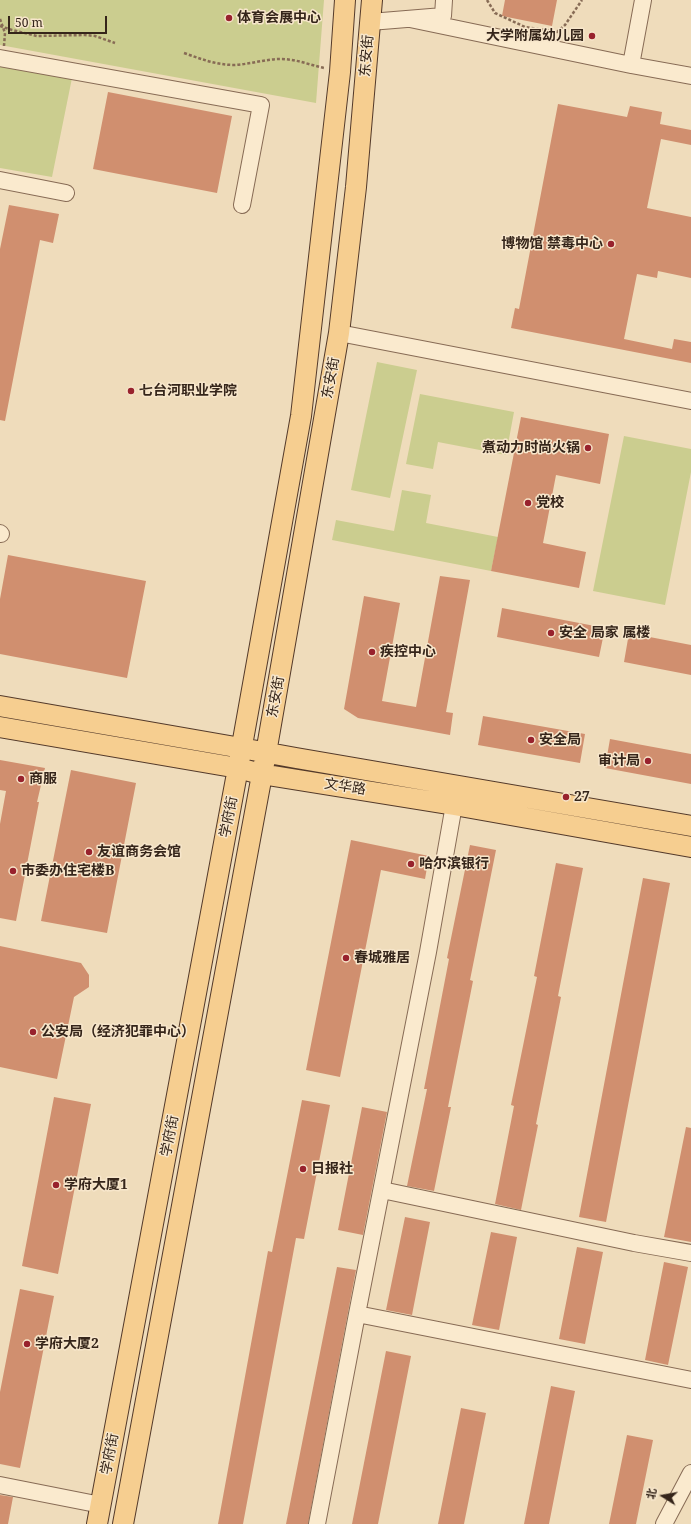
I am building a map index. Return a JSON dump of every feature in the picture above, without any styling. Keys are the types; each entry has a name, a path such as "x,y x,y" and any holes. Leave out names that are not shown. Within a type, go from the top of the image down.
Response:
{"main road":[{"name":"东安街","path":"241,748 301,416 340,72 344,0"},
{"name":"东安街","path":"266,753 339,333 356,187 372,0"},
{"name":"文华路","path":"0,706 691,826"},
{"name":"文华路","path":"0,727 238,768 261,774 454,805 691,847"},
{"name":"学府街","path":"97,1524 241,748"},
{"name":"学府街","path":"124,1524 266,753"}],"street":[{"path":"370,22 443,16 444,0"},
{"path":"631,65 643,0"},
{"path":"410,19 691,76"},
{"path":"1,54 261,105 242,205"},
{"path":"0,180 66,193"},
{"path":"339,333 691,401"},
{"path":"317,1524 382,1190 454,805"},
{"path":"382,1190 634,1243 691,1253"},
{"path":"357,1314 691,1380"},
{"path":"664,1524 691,1473"},
{"path":"0,1485 101,1505"}],"path":[{"path":"488,0 495,13 525,27 557,32 565,25 582,0"},
{"path":"0,19 1,27 6,39 1,54"},
{"path":"1,27 36,36 95,36 115,43"},
{"path":"184,52 216,64 236,65 266,59 282,59 293,60 340,72"}],"green space":[{"path":"0,0 324,0 316,103 0,45"},
{"path":"0,65 72,78 52,177 0,168"},
{"path":"377,362 417,370 390,498 351,490"},
{"path":"420,394 514,412 506,455 438,442 433,469 406,464"},
{"path":"624,436 691,449 691,472 665,605 593,591"},
{"path":"402,490 431,495 426,523 498,537 491,571 332,540 336,520 394,531"}],"building":[{"path":"505,0 557,0 552,26 502,16"},
{"path":"108,92 232,116 217,193 93,169"},
{"name":"博物馆 禁毒中心","path":"558,104 627,117 630,106 662,112 660,124 691,130 691,145 661,139 647,208 691,217 691,278 658,271 657,278 637,274 624,339 672,349 674,339 691,342 691,363 511,328 515,308 519,309"},
{"path":"9,205 59,214 53,243 40,240 5,421 0,420 0,249"},
{"name":"党校","path":"521,417 609,434 600,484 556,475 543,543 586,552 579,588 491,571"},
{"path":"8,555 146,581 127,678 0,654 0,599"},
{"path":"440,576 470,580 446,712 453,713 450,735 358,718 344,709 364,596 400,603 382,701 416,707"},
{"name":"安全 局家 属楼","path":"502,608 605,628 599,657 497,637"},
{"path":"629,633 691,645 691,675 624,662"},
{"name":"安全局","path":"483,716 585,734 580,763 478,745"},
{"name":"审计局","path":"610,739 691,754 691,784 605,768"},
{"name":"市委办住宅楼B","path":"0,760 45,768 37,802 39,802 16,921 0,918 0,824 6,791 0,790"},
{"name":"友谊商务会馆","path":"71,770 136,783 107,933 41,921"},
{"name":"春城雅居","path":"351,840 429,856 425,879 381,870 340,1077 306,1070"},
{"path":"470,845 496,850 470,980 473,981 448,1107 451,1107 434,1191 407,1186 427,1089 424,1089 449,959 447,958"},
{"path":"556,863 583,868 558,996 561,997 521,1210 495,1204 514,1106 511,1105 537,977 534,976"},
{"path":"643,878 670,883 606,1222 579,1217"},
{"name":"公安局（经济犯罪中心）","path":"0,946 81,963 89,975 89,987 74,997 57,1079 0,1067"},
{"name":"学府大厦1","path":"54,1097 91,1104 58,1274 22,1266"},
{"path":"302,1100 330,1105 304,1239 296,1238 243,1524 218,1524 268,1251 272,1252"},
{"path":"362,1107 387,1112 363,1235 338,1230"},
{"path":"686,1127 691,1128 691,1242 664,1237"},
{"path":"405,1217 430,1222 412,1315 386,1310"},
{"path":"491,1232 517,1237 499,1330 472,1325"},
{"path":"577,1247 603,1252 585,1344 559,1339"},
{"path":"664,1262 688,1267 668,1365 645,1360"},
{"path":"337,1267 356,1270 308,1524 286,1524"},
{"name":"学府大厦2","path":"20,1289 54,1296 20,1468 0,1464 0,1392"},
{"path":"386,1351 411,1356 378,1524 352,1524"},
{"path":"551,1386 575,1391 549,1524 524,1524"},
{"path":"461,1408 486,1413 464,1524 438,1524"},
{"path":"627,1435 653,1440 636,1524 609,1524"},
{"path":"0,1495 13,1497 8,1524 0,1524"}],"place":[{"name":"体育会展中心","path":"229,18"},
{"name":"大学附属幼儿园","path":"592,36"},
{"name":"博物馆 禁毒中心","path":"611,244"},
{"name":"七台河职业学院","path":"131,391"},
{"name":"煮动力时尚火锅","path":"588,448"},
{"name":"党校","path":"528,503"},
{"name":"安全 局家 属楼","path":"551,633"},
{"name":"疾控中心","path":"372,652"},
{"name":"安全局","path":"531,740"},
{"name":"审计局","path":"648,761"},
{"name":"商服","path":"21,779"},
{"name":"27","path":"566,797"},
{"name":"友谊商务会馆","path":"89,852"},
{"name":"哈尔滨银行","path":"411,864"},
{"name":"市委办住宅楼B","path":"13,871"},
{"name":"春城雅居","path":"346,958"},
{"name":"公安局（经济犯罪中心）","path":"33,1032"},
{"name":"日报社","path":"303,1169"},
{"name":"学府大厦1","path":"56,1185"},
{"name":"学府大厦2","path":"27,1344"}]}
